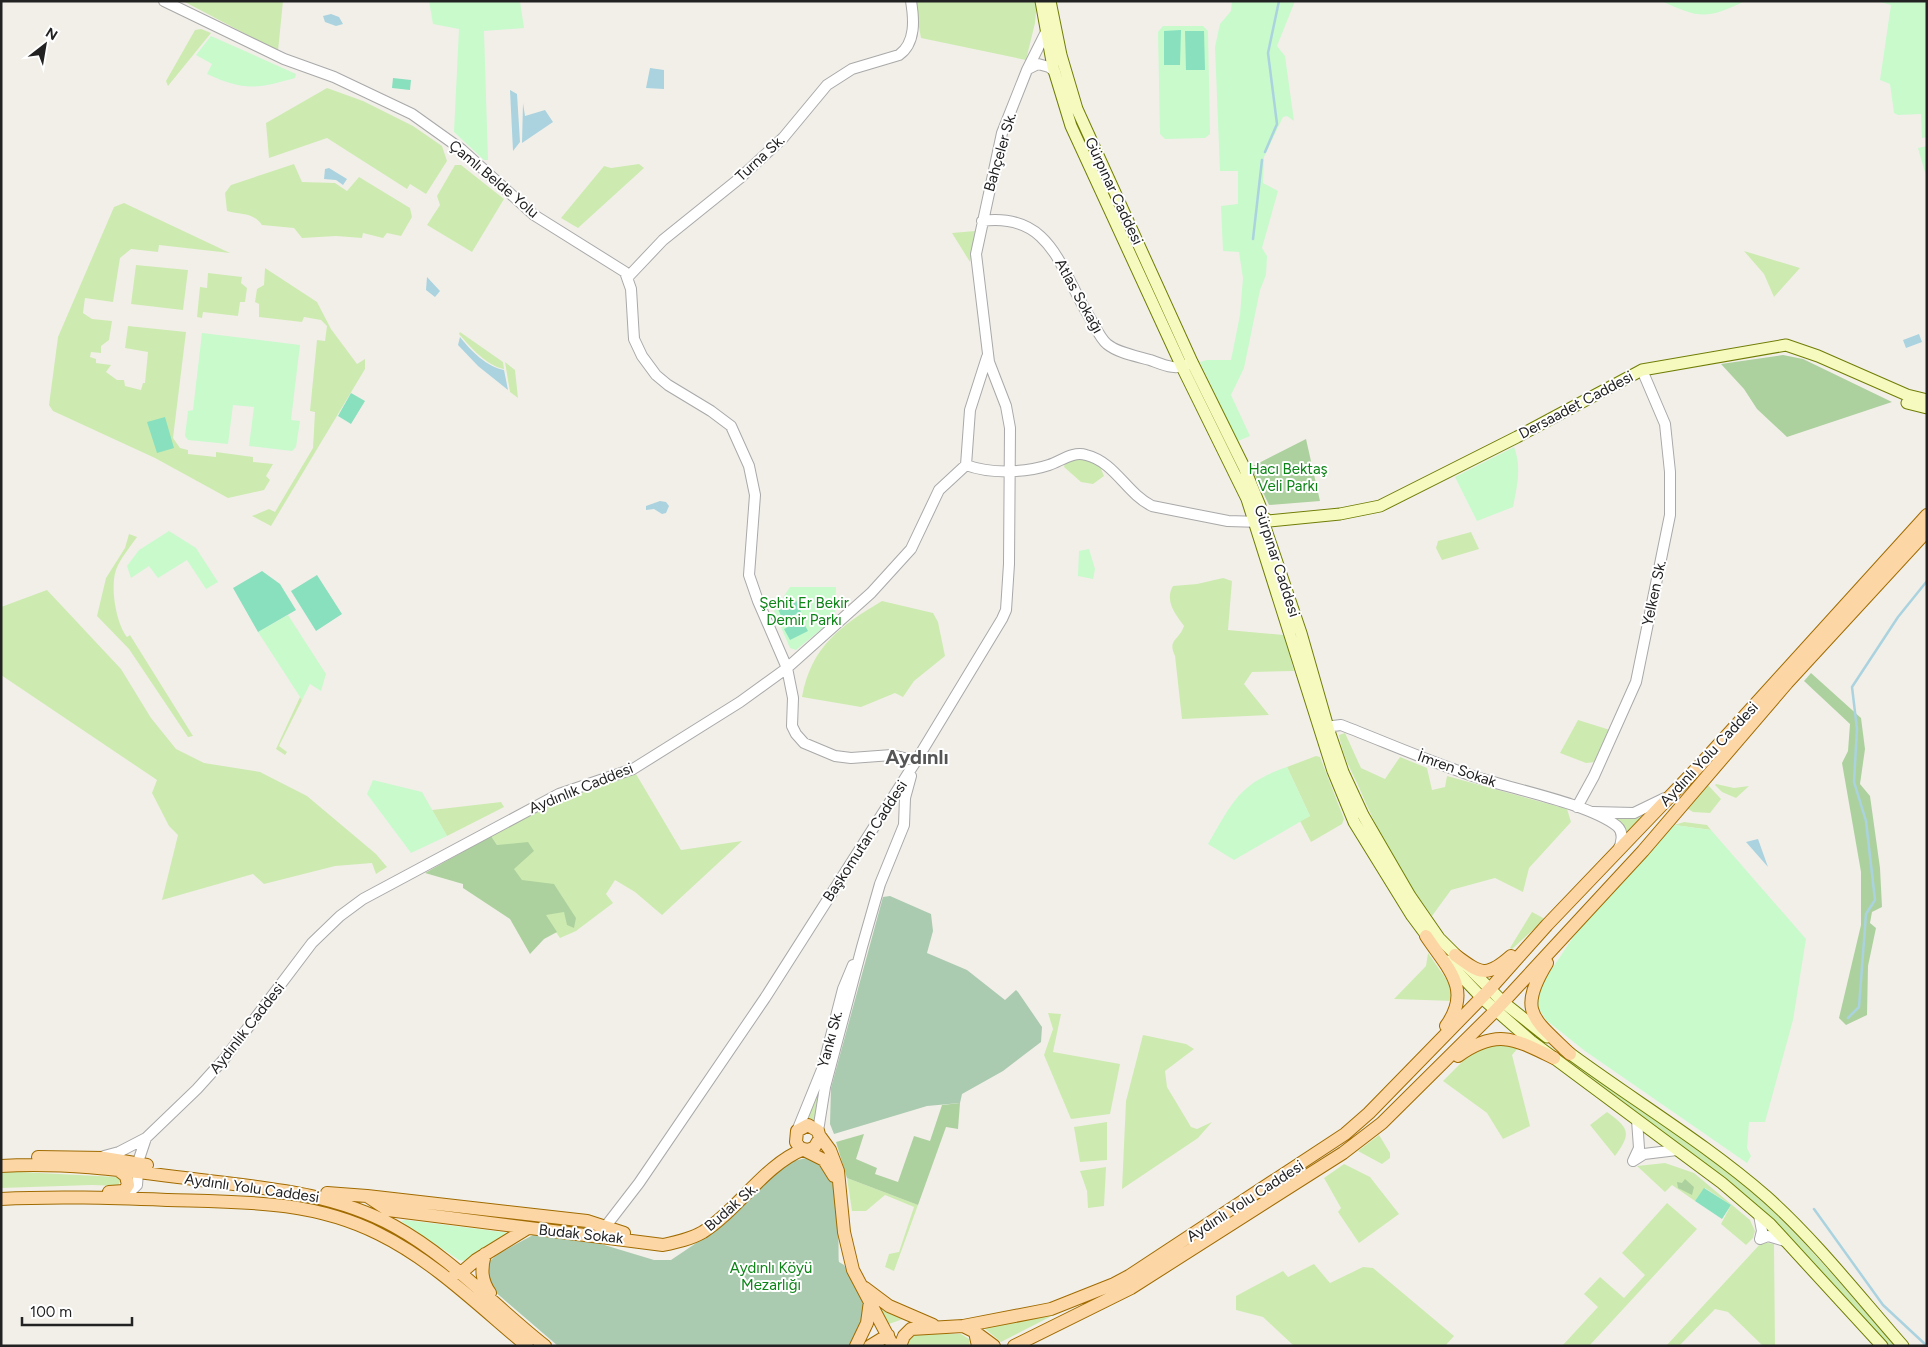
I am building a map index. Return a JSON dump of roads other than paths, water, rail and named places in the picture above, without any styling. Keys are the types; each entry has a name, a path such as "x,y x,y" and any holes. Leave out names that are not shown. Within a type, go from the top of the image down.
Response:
{"main road":[{"path":"1041,1 1046,32"},
{"name":"Gürpınar Caddesi","path":"1050,1 1061,56 1076,109 1187,365"},
{"name":"Gürpınar Caddesi","path":"1046,32 1055,72 1071,126 1088,157 1258,513 1324,747 1354,822 1426,936 1485,994"},
{"name":"Dersaadet Caddesi","path":"1258,513 1287,519 1326,516 1380,506 1517,437 1642,370 1786,345 1907,395 1927,400"},
{"name":"Dersaadet Caddesi","path":"1838,365 1898,399 1927,408"},
{"name":"Dersaadet Caddesi","path":"1258,513 1326,516"},
{"name":"Aydınlı Yolu Caddesi","path":"900,1346 904,1336 911,1329 939,1326 969,1329 1051,1309 1129,1276 1345,1134 1485,994 1547,925 1671,795 1927,515"},
{"path":"1264,539 1287,519"},
{"name":"Aydınlı Yolu Caddesi","path":"1014,1346 1131,1288 1344,1153 1382,1123 1499,1006 1660,832 1787,683 1927,531"},
{"name":"Gürpınar Caddesi","path":"1264,539 1301,634 1329,731 1350,790 1384,853 1425,918 1485,994"},
{"path":"1456,955 1477,970 1489,972 1547,925"},
{"path":"1564,935 1534,984 1530,1000 1534,1015 1540,1024 1570,1054"},
{"path":"1421,1060 1455,1014 1459,1001 1453,976 1426,936"},
{"path":"1485,994 1554,1058 1722,1183 1759,1215 1882,1346"},
{"path":"1499,1006 1720,1160 1765,1196 1803,1233 1903,1346"},
{"path":"1428,1078 1467,1049 1492,1038 1511,1038 1554,1058"},
{"path":"840,1190 824,1160 801,1143 808,1125 819,1133 833,1157 840,1190 846,1240 853,1270 890,1340 870,1346"},
{"name":"Budak Sk.","path":"641,1241 664,1245 702,1232 724,1217 801,1143 817,1145 819,1133"},
{"path":"1,1159 97,1157 140,1164"},
{"name":"Aydınlı Yolu Caddesi","path":"1,1166 117,1169 140,1164 193,1179 295,1192 330,1200 371,1214 413,1237 462,1272 545,1346"},
{"path":"62,1196 124,1191 128,1185 128,1179 124,1173 117,1169"},
{"name":"Budak Sokak","path":"295,1192 367,1196 587,1221 602,1231"},
{"name":"Aydınlı Yolu Caddesi","path":"1,1199 62,1196 273,1203 334,1216 378,1233 421,1259 527,1346"},
{"name":"Budak Sokak","path":"367,1196 388,1210 528,1228 602,1231 641,1241"},
{"path":"378,1233 417,1250 450,1273 462,1272 485,1254 528,1228"},
{"path":"485,1254 481,1272 482,1281 501,1307"},
{"path":"861,1285 889,1306 924,1322 939,1326"},
{"path":"856,1346 866,1323 870,1301"},
{"path":"969,1329 978,1346"},
{"path":"969,1329 994,1346"}],"street":[{"name":"Çamlı Belde Yolu","path":"164,1 284,59 334,77 412,114 461,150 534,215 620,268 628,277"},
{"name":"Turna Sk.","path":"628,277 664,240 740,178 783,138 827,85 852,69 900,55 908,47 911,38 911,1"},
{"name":"Bahçeler Sk.","path":"988,349 976,254 982,221 1002,133 1027,70 1046,32"},
{"path":"1027,70 1038,64 1049,67 1055,72"},
{"name":"Atlas Sokağı","path":"982,221 1005,219 1019,222 1041,236 1054,251 1080,301 1109,346 1172,368 1187,365"},
{"path":"628,277 631,289 632,328 642,356 656,375 668,385 725,420 733,429 739,442 755,490 749,575 787,668 793,698 792,726 796,734 804,743 835,756 851,758 892,755 916,761"},
{"path":"966,465 969,418 988,349"},
{"name":"Başkomutan Caddesi","path":"602,1231 639,1182 765,998 916,761 1006,610 1011,470 1009,417 991,367 988,349"},
{"name":"Yelken Sk.","path":"1577,808 1594,776 1636,682 1670,515 1670,472 1665,424 1642,370"},
{"path":"977,388 987,380 998,386"},
{"name":"Dersaadet Caddesi","path":"966,465 985,470 1011,470 1044,466 1077,454 1087,455 1108,466 1140,500 1152,506 1228,521 1258,513"},
{"name":"Aydınlık Caddesi","path":"124,1191 135,1188 146,1138 197,1089 224,1058 312,943 340,916 363,899 559,794 632,769 740,702 787,668 871,593 906,556 915,542 939,490 966,465"},
{"path":"1228,521 1242,514 1246,508 1258,513"},
{"path":"1228,521 1242,525 1264,539"},
{"name":"İmren Sokak","path":"1324,713 1331,721 1473,776 1590,812 1616,826 1621,831 1622,841 1613,857"},
{"path":"1324,747 1329,731 1334,726 1341,725"},
{"name":"Yankı Sk.","path":"819,1133 825,1087 883,875 904,825 905,798 916,761"},
{"name":"İmren Sokak","path":"1590,812 1634,813 1671,795"},
{"name":"Yankı Sk.","path":"801,1143 843,989 862,947"},
{"path":"1637,1120 1639,1148 1633,1161 1644,1154 1677,1150"},
{"path":"97,1157 119,1152 146,1138"},
{"path":"1759,1215 1762,1231 1760,1239 1768,1236 1785,1241"}],"water":[{"path":"331,14 339,17 343,24 336,26 325,22 323,16"},
{"path":"650,68 664,70 664,89 646,88"},
{"path":"510,90 517,94 520,142 513,151"},
{"path":"523,103 525,116 545,110 553,122 522,143"},
{"path":"329,168 347,179 343,185 336,180 324,179 325,169"},
{"path":"427,277 440,291 435,297 426,290"},
{"path":"1919,334 1922,342 1906,348 1903,340"},
{"path":"460,337 480,358 492,366 504,370 508,390 478,366 458,345"},
{"path":"660,501 666,502 669,506 666,513 662,514 654,509 646,510 646,506"},
{"path":"1758,839 1768,867 1746,842"}],"waterway":[{"path":"1265,152 1277,124 1268,53 1279,1"},
{"path":"1253,239 1262,160"},
{"path":"1848,1018 1859,1007 1866,914 1875,900 1866,821 1854,782 1857,729 1852,687 1898,617 1927,581"},
{"path":"1814,1209 1883,1305 1927,1346"}],"district":[{"name":"Aydınlı","path":"917,757"}],"park label":[{"name":"Hacı Bektaş Veli Parkı","path":"1288,478"},
{"name":"Şehit Er Bekir Demir Parkı","path":"804,612"},
{"name":"Aydınlı Köyü Mezarlığı","path":"771,1276"}]}
